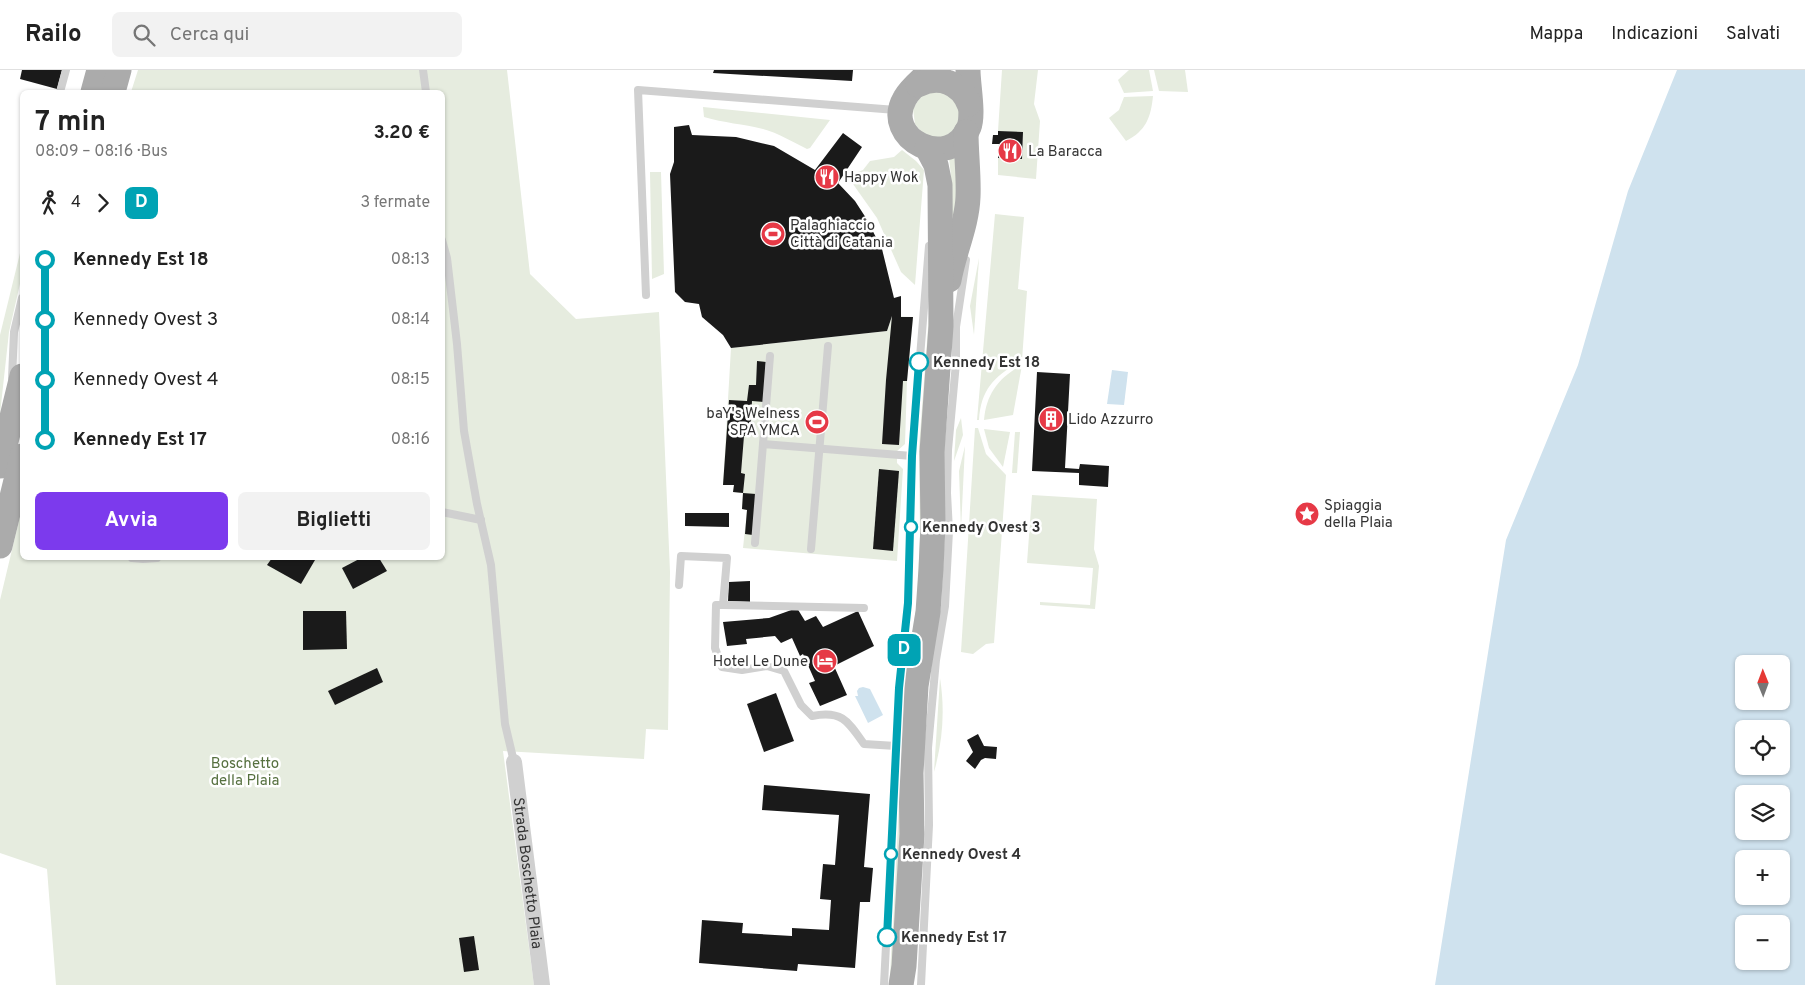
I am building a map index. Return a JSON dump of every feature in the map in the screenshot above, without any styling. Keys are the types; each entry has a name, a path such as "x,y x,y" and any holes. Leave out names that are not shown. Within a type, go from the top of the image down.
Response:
{"main road":[{"path":"94,90 99,70"},
{"path":"114,90 119,70"},
{"path":"925,77 905,97 901,110 902,124 915,142 927,148 940,149 949,147 960,139 966,132 971,118 968,70"},
{"path":"925,77 924,82 936,80 948,82 964,93 969,104"},
{"path":"941,326 953,261 963,226 968,198 966,132"},
{"path":"904,979 912,834 911,773 916,686 928,612 931,568 933,525 932,452 941,326 940,185 936,165 927,148"},
{"path":"0,466 20,384"},
{"path":"0,546 20,464"}],"street":[{"name":"Strada Boschetto Plaia","path":"514,762 542,985"}],"lane":[{"path":"61,90 66,70"},
{"path":"423,70 426,90"},
{"path":"646,295 638,90 901,110"},
{"path":"932,230 940,185"},
{"path":"967,244 969,226 968,198"},
{"path":"884,985 899,688 909,594 912,456 927,266 931,238"},
{"path":"921,985 929,825 928,748 935,668 945,606 949,531 947,493 948,450 956,363 956,327 966,253"},
{"path":"445,254 457,344 464,431 491,565 505,724 514,762"},
{"path":"11,422 14,332 20,306"},
{"path":"811,549 828,346"},
{"path":"755,543 770,356"},
{"path":"763,444 912,456"},
{"path":"445,513 481,520"},
{"path":"679,585 681,556 727,558 723,605"},
{"path":"864,608 716,605 715,648 722,667 742,670 767,666 784,671 801,705 812,716 828,713 848,721 864,744 896,746"}],"green space":[{"name":"Boschetto della Plaia","path":"138,70 507,70 530,274 576,319 659,312 670,572 668,730 646,729 644,759 503,751 534,985 56,985 47,869 0,853 0,600 20,516 20,560 445,560 445,90 132,90"},
{"path":"1002,70 1038,70 1034,104 1040,121 1036,179 998,175 998,158 1022,159 1023,133 998,131"},
{"path":"1129,70 1149,70 1153,91 1124,93 1118,80"},
{"path":"1154,70 1185,70 1188,92 1159,91"},
{"path":"942,89 960,103 960,126 941,139 925,136 915,124 913,109 921,96"},
{"path":"1153,96 1149,117 1143,128 1126,141 1109,118 1119,110 1124,97"},
{"path":"703,107 830,120 810,148 807,149 769,131 704,117"},
{"path":"902,150 924,170 915,285 901,272 877,218 853,184 855,173 863,170 870,161 894,157"},
{"path":"955,156 958,159 956,217 950,216 951,176 949,158"},
{"path":"650,172 661,172 664,274 652,279"},
{"path":"995,214 1024,217 1018,289 1027,291 1022,360 1004,372 991,384 986,391 980,409 979,420 977,420"},
{"path":"20,253 20,284 9,332 0,414 0,335"},
{"path":"979,258 974,335 970,306"},
{"path":"933,262 923,535 891,985 904,688 917,603 920,535 919,447"},
{"name":"baY's Welness SPA YMCA","path":"892,316 913,317 907,381 905,444 897,451 897,463 903,469 897,561 743,548 747,510 742,509 743,493 733,492 734,485 723,485 731,348 887,331"},
{"path":"1022,365 1013,415 984,420 988,402 995,387 1007,375"},
{"path":"961,418 963,435 954,461 956,430"},
{"path":"975,428 978,428 986,454 1006,475 994,643 986,644 973,654 961,652"},
{"path":"984,429 1010,432 1003,467 989,448"},
{"path":"1015,432 1020,432 1017,473 1012,473"},
{"path":"965,446 961,529 959,471"},
{"path":"1032,495 1097,499 1094,549 1099,566 1095,609 1040,605 1040,602 1090,605 1093,568 1027,563"},
{"path":"940,678 942,725 934,772"}],"water":[{"path":"1677,70 1805,70 1805,985 1435,985 1506,540 1578,365 1628,191"},
{"path":"1112,370 1128,372 1124,405 1107,404"},
{"path":"859,688 870,689 883,715 868,723 855,696 858,696 857,691"}],"building":[{"path":"22,70 62,70 57,89 20,79"},
{"path":"714,70 853,70 852,81 713,73"},
{"name":"Palaghiaccio Città di Catania","path":"689,125 692,135 736,137 774,146 815,170 843,133 862,147 838,183 855,201 882,249 894,298 901,296 901,317 913,317 907,381 903,381 899,445 882,444 892,316 887,331 731,348 723,335 702,317 699,304 685,302 675,292 670,174 674,162 674,127"},
{"name":"La Baracca","path":"998,131 1023,132 1022,159 998,158 999,144 992,144 993,135 998,135"},
{"path":"757,361 766,362 764,402 752,401 750,436 744,436 741,473 745,474 743,493 733,492 734,485 723,485 729,400 747,401 749,385 756,385"},
{"name":"Lido Azzurro","path":"1037,372 1070,374 1065,468 1079,469 1080,464 1109,466 1108,487 1079,485 1079,473 1032,471"},
{"path":"879,469 899,471 893,551 873,549"},
{"path":"743,493 756,494 753,535 745,534 747,510 742,509"},
{"path":"685,513 729,513 729,527 685,526"},
{"path":"271,560 315,560 301,584 267,565"},
{"path":"357,560 380,560 387,571 353,589 342,568"},
{"path":"750,581 750,602 728,601 729,582"},
{"name":"Hotel Le Dune","path":"797,608 805,621 816,616 823,627 858,611 874,646 834,666 847,695 820,706 809,683 815,681 803,654 800,656 792,638 781,643 775,636 746,639 747,644 727,646 723,622 769,618"},
{"path":"303,611 346,611 347,649 303,650"},
{"path":"377,668 383,682 335,705 328,691"},
{"path":"776,693 794,741 764,752 747,704"},
{"path":"978,734 984,746 997,747 996,759 985,758 981,760 975,769 966,761 973,752 967,740"},
{"path":"764,785 870,794 864,867 873,868 870,902 860,902 855,968 798,964 797,971 699,963 702,920 743,923 742,933 792,936 792,928 829,930 831,900 820,899 823,864 835,865 839,815 762,810"},
{"path":"474,936 479,970 464,972 459,938"}],"bus line":[{"name":"D","path":"887,937 899,688 910,568 912,456 919,362"}],"place":[{"name":"La Baracca","path":"1010,151"},
{"name":"Happy Wok","path":"827,177"},
{"name":"Palaghiaccio Città di Catania","path":"773,234"},
{"name":"Kennedy Est 18","path":"919,362"},
{"name":"Lido Azzurro","path":"1051,419"},
{"name":"baY's Welness SPA YMCA","path":"817,422"},
{"name":"Spiaggia della Plaia","path":"1307,514"},
{"name":"Kennedy Ovest 3","path":"911,527"},
{"name":"Hotel Le Dune","path":"825,661"},
{"name":"Kennedy Ovest 4","path":"891,854"},
{"name":"Kennedy Est 17","path":"887,937"}]}
